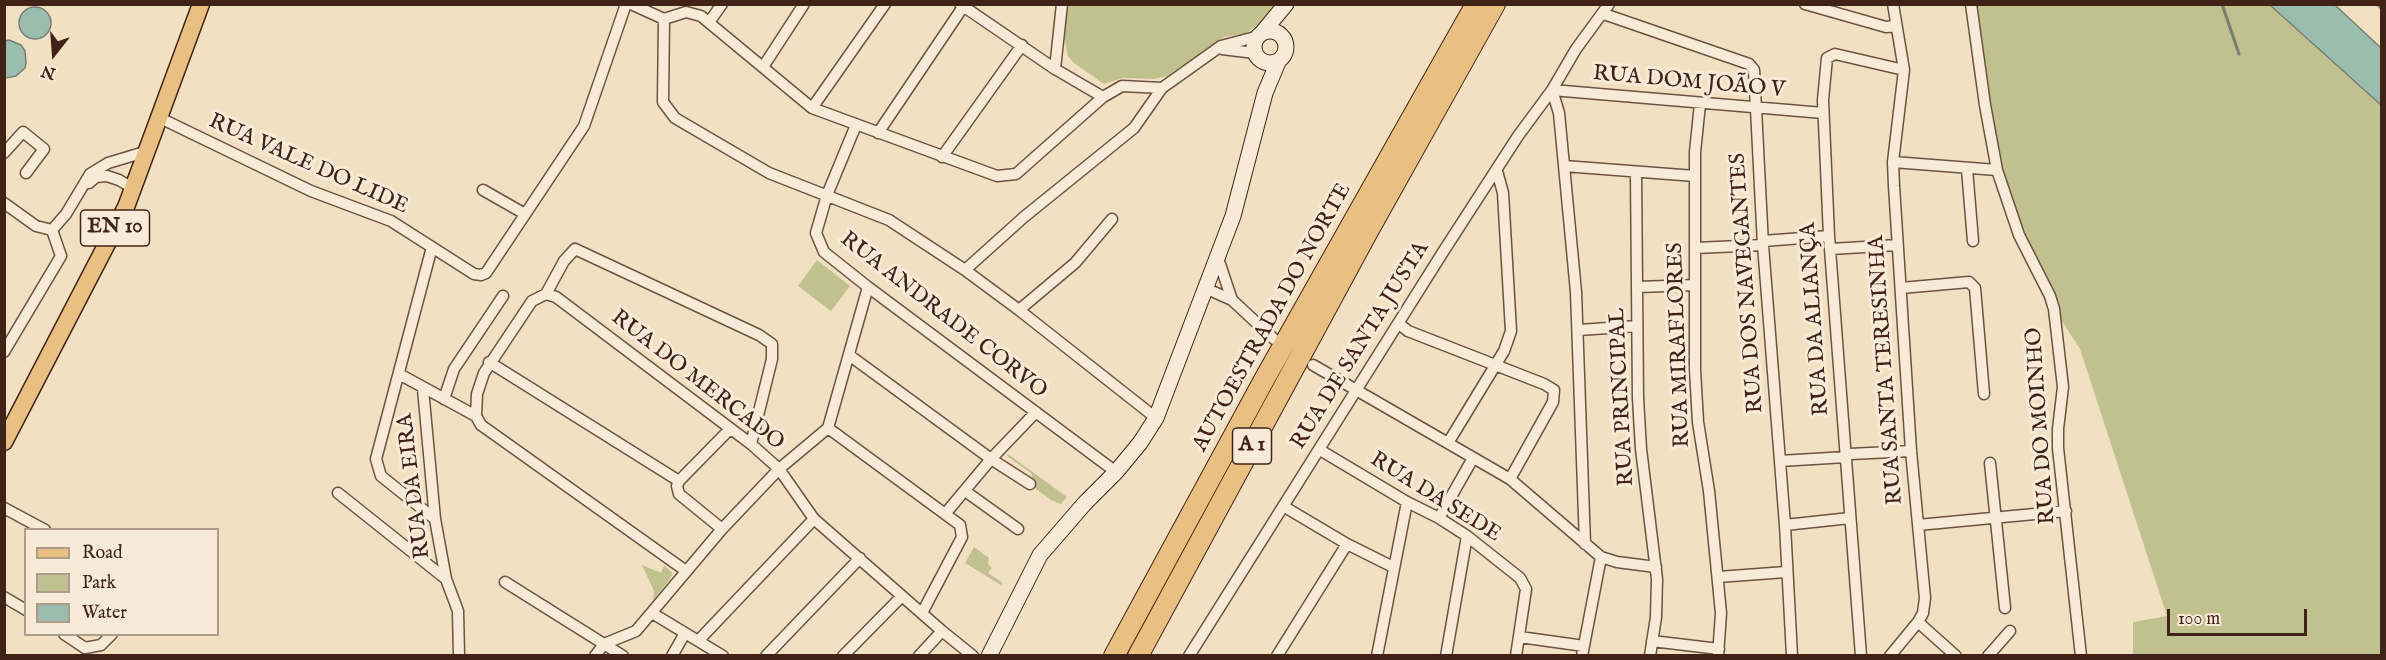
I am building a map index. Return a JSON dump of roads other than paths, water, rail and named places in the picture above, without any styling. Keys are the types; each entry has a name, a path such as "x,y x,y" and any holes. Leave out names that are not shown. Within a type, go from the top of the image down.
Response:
{"highway":[{"name":"AUTOESTRADA DO NORTE","path":"1114,656 1264,378 1476,4"},
{"name":"AUTOESTRADA DO NORTE","path":"1138,656 1366,235 1495,4"}],"main road":[{"name":"EN 10","path":"4,442 134,189 201,4"}],"street":[{"name":"RUA VALE DO LIDE","path":"160,118 311,191 391,221 474,274 481,275 486,273 584,126 626,4"},
{"path":"631,4 664,19 686,12 701,16 710,21 812,108 997,176 1016,174 1103,98 1122,86 1162,88"},
{"path":"710,21 722,4"},
{"path":"763,67 804,4"},
{"path":"812,108 885,4"},
{"path":"1055,69 1062,4"},
{"path":"1265,93 1255,41 1287,4"},
{"path":"989,656 1040,555 1085,503 1116,472 1140,443 1156,418 1233,216 1265,93 1278,62 1286,51 1283,37 1287,4"},
{"path":"1804,4 1886,27 1896,26"},
{"name":"RUA SANTA TERESINHA","path":"1890,656 1918,622 1923,613 1925,597 1911,451 1897,245 1893,162 1904,70 1893,4"},
{"name":"RUA DO MOINHO","path":"1971,4 1997,170 2019,235 2050,296 2054,309 2063,387 2058,429 2081,656"},
{"path":"878,133 962,6 1055,69 1103,98"},
{"name":"RUA DE SANTA JUSTA","path":"1189,656 1443,252 1518,136 1552,90 1576,49 1606,9"},
{"name":"RUA DOS NAVEGANTES","path":"1606,9 1749,64 1754,70 1763,243 1785,525 1792,656"},
{"path":"664,19 663,102 675,118 769,173 889,220 965,270 1019,310 1156,418"},
{"path":"965,270 1024,217 1134,128 1162,88 1226,44 1273,31 1283,37"},
{"path":"942,157 1022,45"},
{"path":"1215,50 1224,49 1258,57 1269,64 1278,62"},
{"name":"RUA DA ALIANÇA","path":"1861,656 1829,236 1822,113 1827,58 1835,54 1904,70"},
{"path":"1552,90 1558,113 1564,166 1579,330 1586,544"},
{"name":"RUA DOM JOÃO V","path":"1552,90 1822,113"},
{"name":"RUA MIRAFLORES","path":"1700,104 1695,152 1698,422 1718,577 1721,613 1718,652"},
{"name":"RUA ANDRADE CORVO","path":"856,125 827,195 816,233 824,252 867,287 1116,472"},
{"path":"4,153 23,132 44,149 26,173"},
{"path":"52,230 66,214 90,174 108,163 148,151"},
{"path":"1893,162 1997,170"},
{"path":"1564,166 1695,176"},
{"path":"1967,169 1973,241"},
{"path":"1448,443 1496,366 1511,331 1503,193 1497,171"},
{"name":"RUA PRINCIPAL","path":"1636,172 1641,449 1656,567 1656,617 1650,656"},
{"path":"78,193 96,177 106,176 119,180 134,189"},
{"path":"483,190 525,214"},
{"path":"4,203 36,226 52,230"},
{"path":"1019,310 1075,263 1112,219"},
{"path":"4,352 61,256 52,230"},
{"path":"1695,248 1829,236"},
{"path":"1831,249 1897,245"},
{"path":"432,248 376,459 381,476 435,519"},
{"path":"686,571 481,426 477,416 477,394 489,362 532,301 546,294 564,261 575,249 759,335 772,344 772,359 751,444"},
{"path":"1218,258 1232,300"},
{"path":"1901,288 1969,282 1975,288 1984,394"},
{"path":"1638,287 1695,285"},
{"path":"595,656 604,644 636,631 722,528 779,469 828,428 867,287"},
{"path":"1205,288 1232,300 1274,339"},
{"name":"RUA DO MERCADO","path":"546,294 555,297 751,444 779,469 814,519 973,656"},
{"path":"444,399 454,369 503,296"},
{"path":"1399,324 1408,331 1544,384 1554,390 1553,402 1510,479"},
{"path":"1579,330 1637,326"},
{"path":"849,355 991,459 1030,484"},
{"path":"489,362 679,481"},
{"path":"1313,365 1510,479 1601,557 1617,562 1656,567"},
{"path":"399,374 423,389 477,416"},
{"name":"RUA DA EIRA","path":"423,389 435,519 446,579 458,611 459,656"},
{"path":"945,514 991,459 1036,412"},
{"path":"828,428 960,525 962,537 922,613"},
{"path":"722,528 679,494 677,486 679,481 730,429"},
{"name":"RUA DA SEDE","path":"1320,450 1407,502 1439,518 1467,536 1520,578 1526,589 1516,656"},
{"path":"1780,461 1911,451"},
{"path":"1439,518 1473,458"},
{"path":"1990,463 2005,608"},
{"path":"965,491 1018,529"},
{"path":"338,493 446,579"},
{"path":"1377,656 1407,502"},
{"path":"1283,506 1347,544 1393,567"},
{"path":"7,509 41,528"},
{"path":"1918,525 2066,511"},
{"path":"1785,525 1850,518"},
{"path":"698,641 814,519"},
{"path":"1446,656 1467,536"},
{"path":"1277,656 1347,544"},
{"path":"1520,637 1583,651 1601,557"},
{"path":"766,656 860,558"},
{"path":"1718,577 1786,572"},
{"path":"505,582 623,656"},
{"path":"843,656 902,596"},
{"path":"4,597 24,609"},
{"path":"652,613 723,656"},
{"path":"1918,622 1956,656"},
{"path":"919,656 942,631"},
{"path":"2006,656 1992,652 2010,632"},
{"path":"672,656 685,633"},
{"path":"67,636 85,648 101,645 110,636"},
{"path":"1652,641 1718,652"}],"water":[{"path":"2270,5 2335,5 2381,48 2381,105"},
{"path":"35,7 46,12 51,23 46,34 35,39 24,34 19,23 24,12"},
{"path":"9,40 21,45 25,51 26,63 25,68 16,76 5,78 5,41"}],"waterway":[{"path":"2222,4 2239,54"},
{"path":"2377,4 2382,9"}]}
